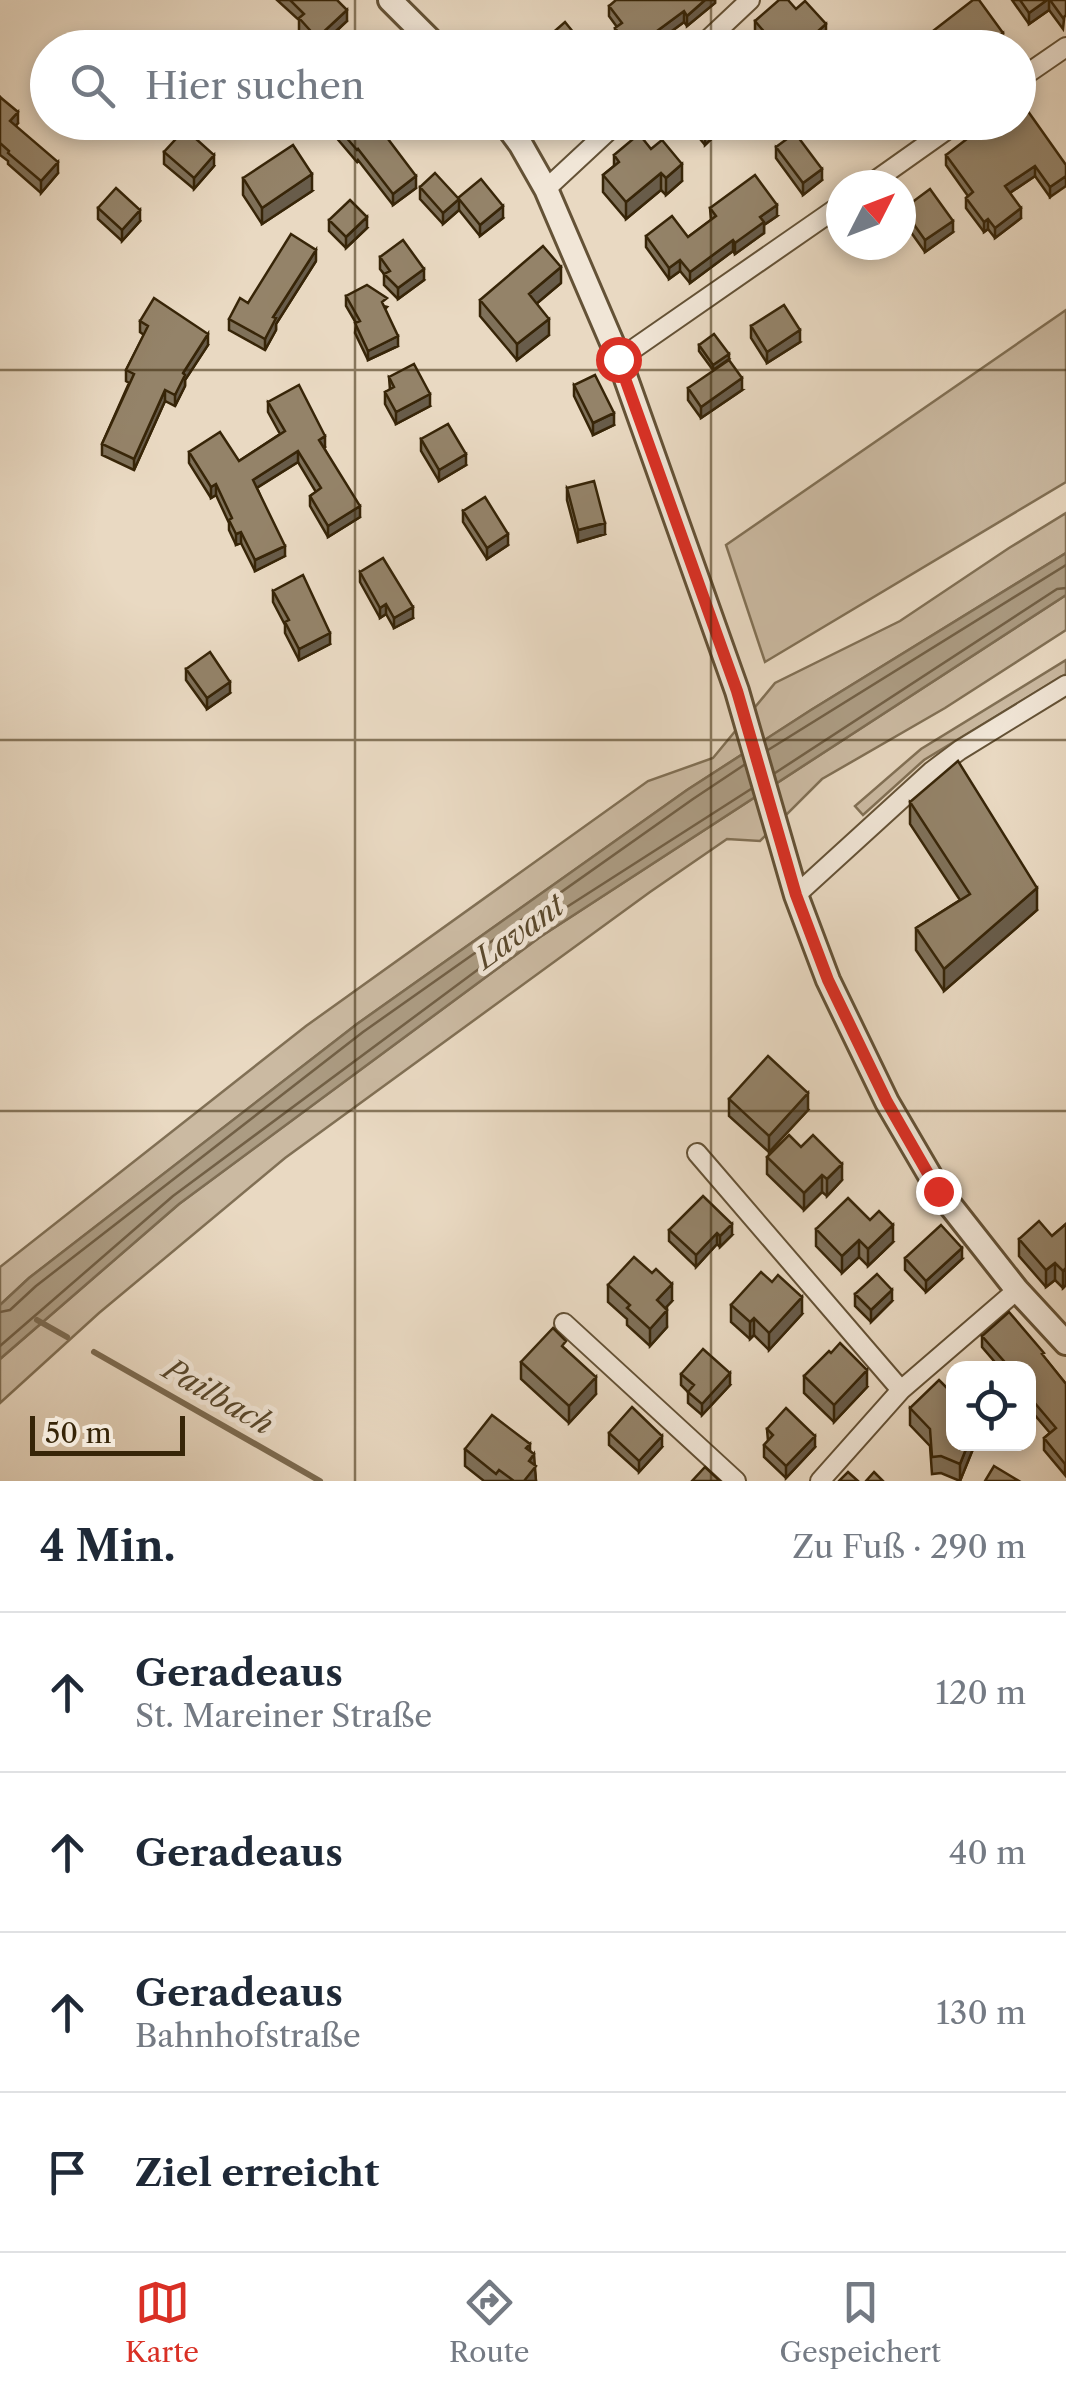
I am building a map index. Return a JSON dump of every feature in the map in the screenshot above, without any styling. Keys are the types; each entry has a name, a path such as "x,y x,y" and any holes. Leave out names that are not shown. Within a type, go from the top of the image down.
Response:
{"street":[{"path":"390,0 420,30"},
{"path":"718,30 750,0"},
{"path":"1036,68 1066,47"},
{"path":"517,140 546,188 618,359 740,702 796,895 828,980 887,1102 938,1191 1016,1290 1066,1343"},
{"path":"546,188 598,140"},
{"path":"890,170 933,140"},
{"path":"618,359 826,214"},
{"path":"796,895 932,771 1066,685"},
{"path":"697,1153 901,1390"},
{"path":"820,1481 901,1390 1016,1290"},
{"path":"564,1323 736,1481"}],"shaded area":[{"path":"1066,310 1066,482 765,662 726,545"},
{"path":"1066,513 1066,553 687,790 357,1024 29,1278 0,1305 0,1267 306,1026 648,781 713,758 775,683 900,621"},
{"path":"1066,595 1066,630 945,708 822,779 760,841 727,839 650,892 285,1158 99,1313 0,1403 0,1359 179,1204 540,937"},
{"path":"1066,660 1066,674 924,760 863,815 855,806 921,749"}],"water":[{"name":"Lavant","path":"1066,553 1066,595 540,937 179,1204 0,1359 0,1305 29,1278 357,1024 687,790"}],"building":[{"path":"290,0 337,0 347,10 326,30 310,30 299,18 304,14"},
{"path":"616,0 705,0 687,16 684,11 658,30 616,30 622,23 609,6"},
{"path":"779,0 788,0 796,9 805,1 826,24 819,30 763,30 755,21"},
{"path":"973,0 979,0 1001,30 934,30"},
{"path":"1020,0 1047,0 1029,13"},
{"path":"1050,0 1066,0 1063,18"},
{"path":"0,97 18,112 10,121 58,162 41,181 0,143"},
{"path":"1036,123 1066,165 1066,176 1050,187 1035,166 1005,186 1021,208 995,228 988,219 984,222 966,198 973,192 946,155 966,140 1036,140"},
{"path":"175,140 197,140 214,155 194,178 164,152"},
{"path":"348,140 389,140 416,176 393,194"},
{"path":"632,140 644,140 651,149 662,140 682,164 666,178 661,173 626,202 603,175 619,162 614,155"},
{"path":"786,140 800,140 822,169 803,183 776,147"},
{"path":"293,145 312,174 262,208 243,178"},
{"path":"435,173 458,198 481,179 503,206 480,225 459,199 443,213 420,187"},
{"path":"755,175 777,205 760,217 764,222 690,272 680,260 669,268 646,236 672,216 688,237 716,216 710,208"},
{"path":"116,188 140,210 122,230 98,208"},
{"path":"930,189 953,221 925,240 916,227 916,199"},
{"path":"350,200 367,217 346,237 329,220"},
{"path":"291,234 316,250 273,317 276,318 265,339 229,319 240,298 248,303"},
{"path":"403,240 424,269 398,288 384,274 390,271 380,257"},
{"path":"543,246 561,267 529,294 549,319 517,344 480,300"},
{"path":"367,285 387,298 382,302 398,336 368,351 355,323 360,321 346,296"},
{"path":"154,298 208,334 183,373 175,395 165,390 134,459 102,444 134,374 126,370 148,326 140,321"},
{"path":"784,305 800,330 767,352 751,326"},
{"path":"714,334 729,354 713,365 699,345"},
{"path":"729,360 742,378 701,407 688,388"},
{"path":"414,364 430,394 396,412 385,392 394,387 389,377"},
{"path":"595,375 614,413 593,423 574,385"},
{"path":"299,385 325,436 319,440 360,506 328,526 310,496 321,488 298,451 253,480 285,546 255,560 241,532 236,534 216,484 211,487 189,452 220,432 239,461 285,431 268,402"},
{"path":"448,424 466,454 439,470 421,439"},
{"path":"594,481 605,523 578,530 567,488"},
{"path":"485,497 508,534 487,548 463,511"},
{"path":"383,558 413,607 394,618 386,604 380,608 360,572"},
{"path":"303,575 330,633 299,649 273,591"},
{"path":"210,652 230,682 207,698 186,669"},
{"path":"958,761 1037,888 944,969 916,928 970,894 910,802"},
{"path":"768,1056 808,1093 769,1136 729,1099"},
{"path":"789,1135 801,1147 813,1135 842,1164 827,1179 822,1175 804,1193 767,1157"},
{"path":"703,1196 732,1224 696,1255 669,1230"},
{"path":"848,1198 870,1220 879,1211 893,1225 868,1249 859,1240 842,1256 816,1229"},
{"path":"1039,1221 1052,1236 1066,1224 1063,1271 1055,1263 1046,1270 1019,1239"},
{"path":"941,1225 962,1248 926,1281 905,1258"},
{"path":"634,1257 672,1284 657,1300 667,1310 650,1329 608,1285"},
{"path":"761,1272 772,1282 778,1275 802,1297 769,1333 754,1318 750,1322 731,1305"},
{"path":"877,1274 892,1290 871,1310 855,1294"},
{"path":"1009,1312 1066,1384 1065,1464 1044,1438 1056,1428 1036,1404 1036,1361 1004,1361 982,1336"},
{"path":"553,1328 566,1341 562,1346 596,1377 569,1406 521,1362"},
{"path":"840,1343 867,1370 834,1405 804,1376"},
{"path":"703,1349 730,1373 702,1404 688,1392 694,1385 681,1374"},
{"path":"939,1380 946,1387 946,1451 965,1451 960,1464 941,1456 932,1457 930,1429 910,1408"},
{"path":"632,1407 662,1436 639,1461 609,1433"},
{"path":"786,1408 815,1436 786,1466 764,1445 773,1435 767,1429"},
{"path":"492,1415 530,1444 526,1448 534,1454 529,1461 536,1466 524,1481 514,1481 499,1470 496,1474 465,1449"},
{"path":"994,1466 1019,1481 985,1481"},
{"path":"705,1467 720,1481 692,1481"},
{"path":"848,1472 858,1481 839,1481"},
{"path":"874,1472 883,1481 866,1481"}],"waterway":[{"name":"Pailbach","path":"37,1320 67,1337"},
{"name":"Pailbach","path":"94,1352 320,1481"}],"route":[{"path":"618,359 737,691 781,848 828,980 887,1102 938,1191"}]}
